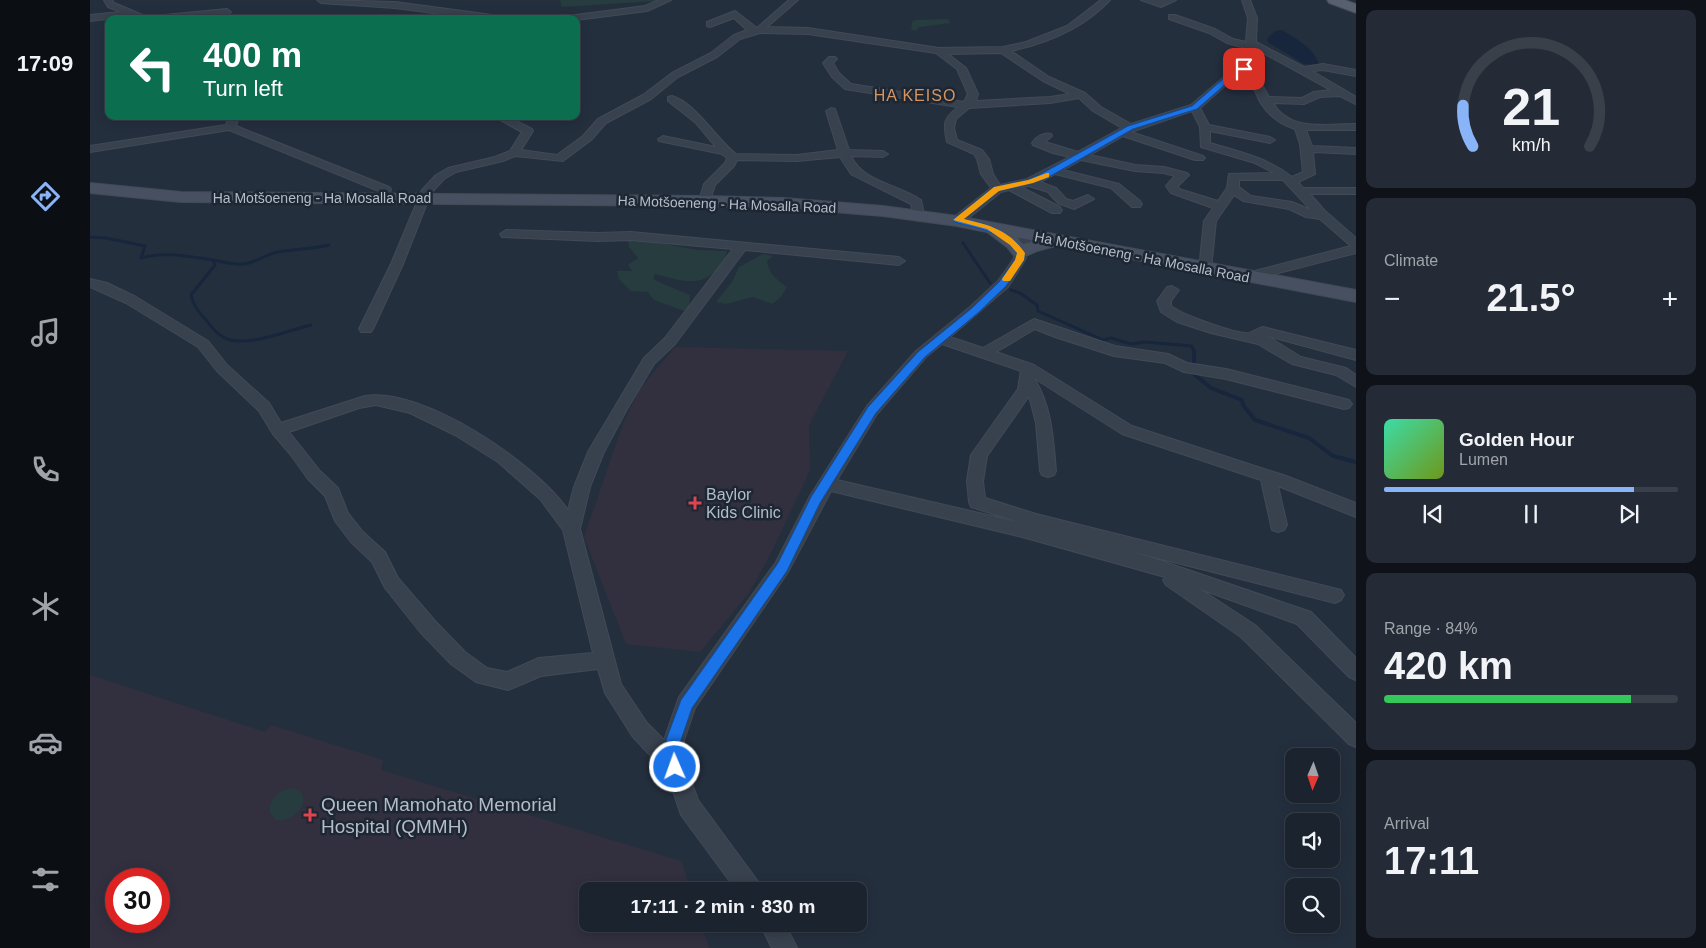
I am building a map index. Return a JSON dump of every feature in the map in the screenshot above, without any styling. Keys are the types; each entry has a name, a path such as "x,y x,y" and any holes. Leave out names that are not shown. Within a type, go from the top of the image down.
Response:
{"main road":[{"path":"1335,0 1354,5"},
{"name":"Ha Motšoeneng - Ha Mosalla Road","path":"90,188 181,197 784,203 957,220 1205,269 1356,296"},
{"path":"989,227 1013,243 1021,253 1039,244 1064,242"}],"street":[{"path":"108,0 111,5 137,15"},
{"path":"321,0 395,5 470,15"},
{"path":"580,17 647,8 666,0"},
{"path":"757,30 794,0"},
{"path":"366,329 397,264 424,198 433,184 452,170 499,159 514,153 559,159 587,138 602,121 647,97 675,75 714,54 737,36 757,30 808,31 939,51 1003,50 1029,44 1070,28 1106,0"},
{"path":"1145,0 1160,4 1172,0"},
{"path":"1244,69 1254,35 1254,13 1246,0"},
{"path":"196,15 227,12"},
{"path":"115,15 132,13"},
{"path":"717,13 739,16 757,30"},
{"path":"710,24 731,15"},
{"path":"90,18 105,16"},
{"path":"1172,17 1212,31 1230,40 1251,45 1286,60 1356,101"},
{"path":"1003,50 1046,79 1081,95 1126,130 1199,158"},
{"path":"939,51 961,68 973,94 972,100 951,118 952,142 978,152 983,159 987,174 997,189"},
{"path":"1246,58 1286,60"},
{"path":"832,59 828,63 830,68 848,87 967,105 1050,100 1081,95"},
{"path":"1303,70 1323,67 1356,73"},
{"path":"1244,69 1253,75 1264,99 1285,125 1352,130"},
{"path":"957,220 997,189 1030,182 1055,171 1126,130 1194,107 1233,74 1244,69"},
{"path":"1264,99 1297,102 1304,101 1318,94 1342,92"},
{"path":"672,99 700,121 729,154 730,164 710,184 705,201"},
{"path":"1194,107 1204,127 1205,146 1259,161 1274,168 1356,244"},
{"path":"831,111 837,124 850,168 867,179 911,197 918,203 918,215"},
{"path":"506,120 528,131 514,153"},
{"path":"90,150 232,122 374,186 386,189 383,198"},
{"path":"1204,127 1270,140"},
{"path":"1205,269 1210,221 1233,188 1233,176 1288,179 1309,174 1308,149 1299,127"},
{"path":"1048,136 1036,143 1043,147 1135,168 1169,171 1184,175 1172,186 1175,191 1220,206"},
{"path":"663,139 729,154 797,158 845,153 883,154"},
{"path":"1308,149 1356,151"},
{"path":"1169,171 1185,153"},
{"path":"1055,171 1115,186 1136,204"},
{"path":"1030,182 1052,190 1062,201 1074,205 1088,199"},
{"path":"1010,186 1056,210"},
{"path":"1233,188 1247,199 1292,206 1310,214 1324,216"},
{"path":"1300,191 1356,191"},
{"path":"506,234 598,237 631,236 899,261"},
{"path":"744,882 690,807 675,767 674,740 686,704 782,567 826,484 872,410 922,354 976,310 1003,284 1020,260 1027,235"},
{"path":"571,529 582,487 596,452 620,408 649,361 670,342 742,246"},
{"path":"1248,277 1356,249"},
{"path":"90,283 102,286 131,300 203,344 222,368 264,407 278,430 297,451 314,475 332,493 341,516 357,537 379,557 391,583 428,627 458,658 483,676 508,681 539,667 605,660"},
{"path":"1172,290 1164,301 1166,309 1176,317 1194,324 1262,340"},
{"path":"985,352 1034,323 1060,334 1114,351 1168,359 1184,367 1226,374 1344,404"},
{"path":"1356,354 1263,331 1255,334 1297,361 1341,371 1356,382"},
{"path":"940,339 985,352 1028,373 1127,430 1268,476 1356,510"},
{"path":"1028,373 1042,407 1048,472"},
{"path":"1028,373 1025,390 979,455 975,481 977,502 1036,520 1334,595"},
{"path":"278,430 355,404 374,400 396,402 446,422 536,483 557,507 571,529 612,687 640,730 675,767"},
{"path":"1268,476 1278,525"},
{"path":"826,484 1026,531 1150,564 1304,618 1356,671"},
{"path":"1150,564 1248,631 1356,737"},
{"path":"768,932 772,948"},
{"path":"776,932 785,948"}],"shaded area":[{"name":"Baylor Kids Clinic","path":"675,347 848,351 809,425 810,470 773,549 749,593 700,652 626,644 584,537 623,424 639,390"},
{"name":"Queen Mamohato Memorial Hospital (QMMH)","path":"90,675 265,732 271,725 383,760 381,770 681,861 688,882 579,882 579,932 704,932 709,948 90,948"}],"green space":[{"path":"560,0 656,0 656,1 562,7"},
{"path":"948,19 950,23 920,27 915,31 911,29 912,22 915,20"},
{"path":"628,239 698,250 727,251 724,260 718,268 704,279 688,281 654,274 654,280 690,295 689,306 684,311 654,300 648,292 631,291 619,279 617,271 632,271 628,265 638,258 629,247"},
{"path":"763,254 773,256 767,261 769,269 787,287 781,297 772,304 753,297 726,304 716,302 732,282 739,267"},
{"path":"294,788 303,797 303,803 296,814 290,818 276,820 270,813 273,799 284,790"}],"water":[{"path":"1282,30 1309,48 1319,65 1304,64 1269,43 1267,39 1275,31"}],"waterway":[{"path":"90,237 106,238 145,246 141,258 168,255 213,260"},
{"path":"963,243 990,283"},
{"path":"213,260 243,264 278,252 329,245"},
{"path":"213,260 215,265 191,295 193,303 199,312 221,336 236,341 246,341 269,337 311,325"},
{"path":"1011,290 1020,293 1037,305 1038,311 1103,340 1111,338 1131,344 1144,342 1192,346 1195,354"},
{"path":"1194,352 1194,374 1211,388 1242,400 1243,405 1255,420 1309,438 1333,456 1356,462"}],"slow traffic":[{"path":"1006,279 1020,260 1021,253 1013,243 989,227 957,220 997,189 1030,182 1047,175"}],"place":[{"name":"Baylor Kids Clinic","path":"695,503"},
{"name":"Queen Mamohato Memorial Hospital (QMMH)","path":"310,815"}],"district":[{"name":"HA KEISO","path":"915,95"}],"route":[{"path":"675,767 674,740 686,704 782,567 816,501 872,410 922,354 976,310 1003,284 1020,260 1021,253 1004,236 989,227 957,220 997,189 1030,182 1055,171 1130,128 1194,107 1233,74 1244,69"}]}
